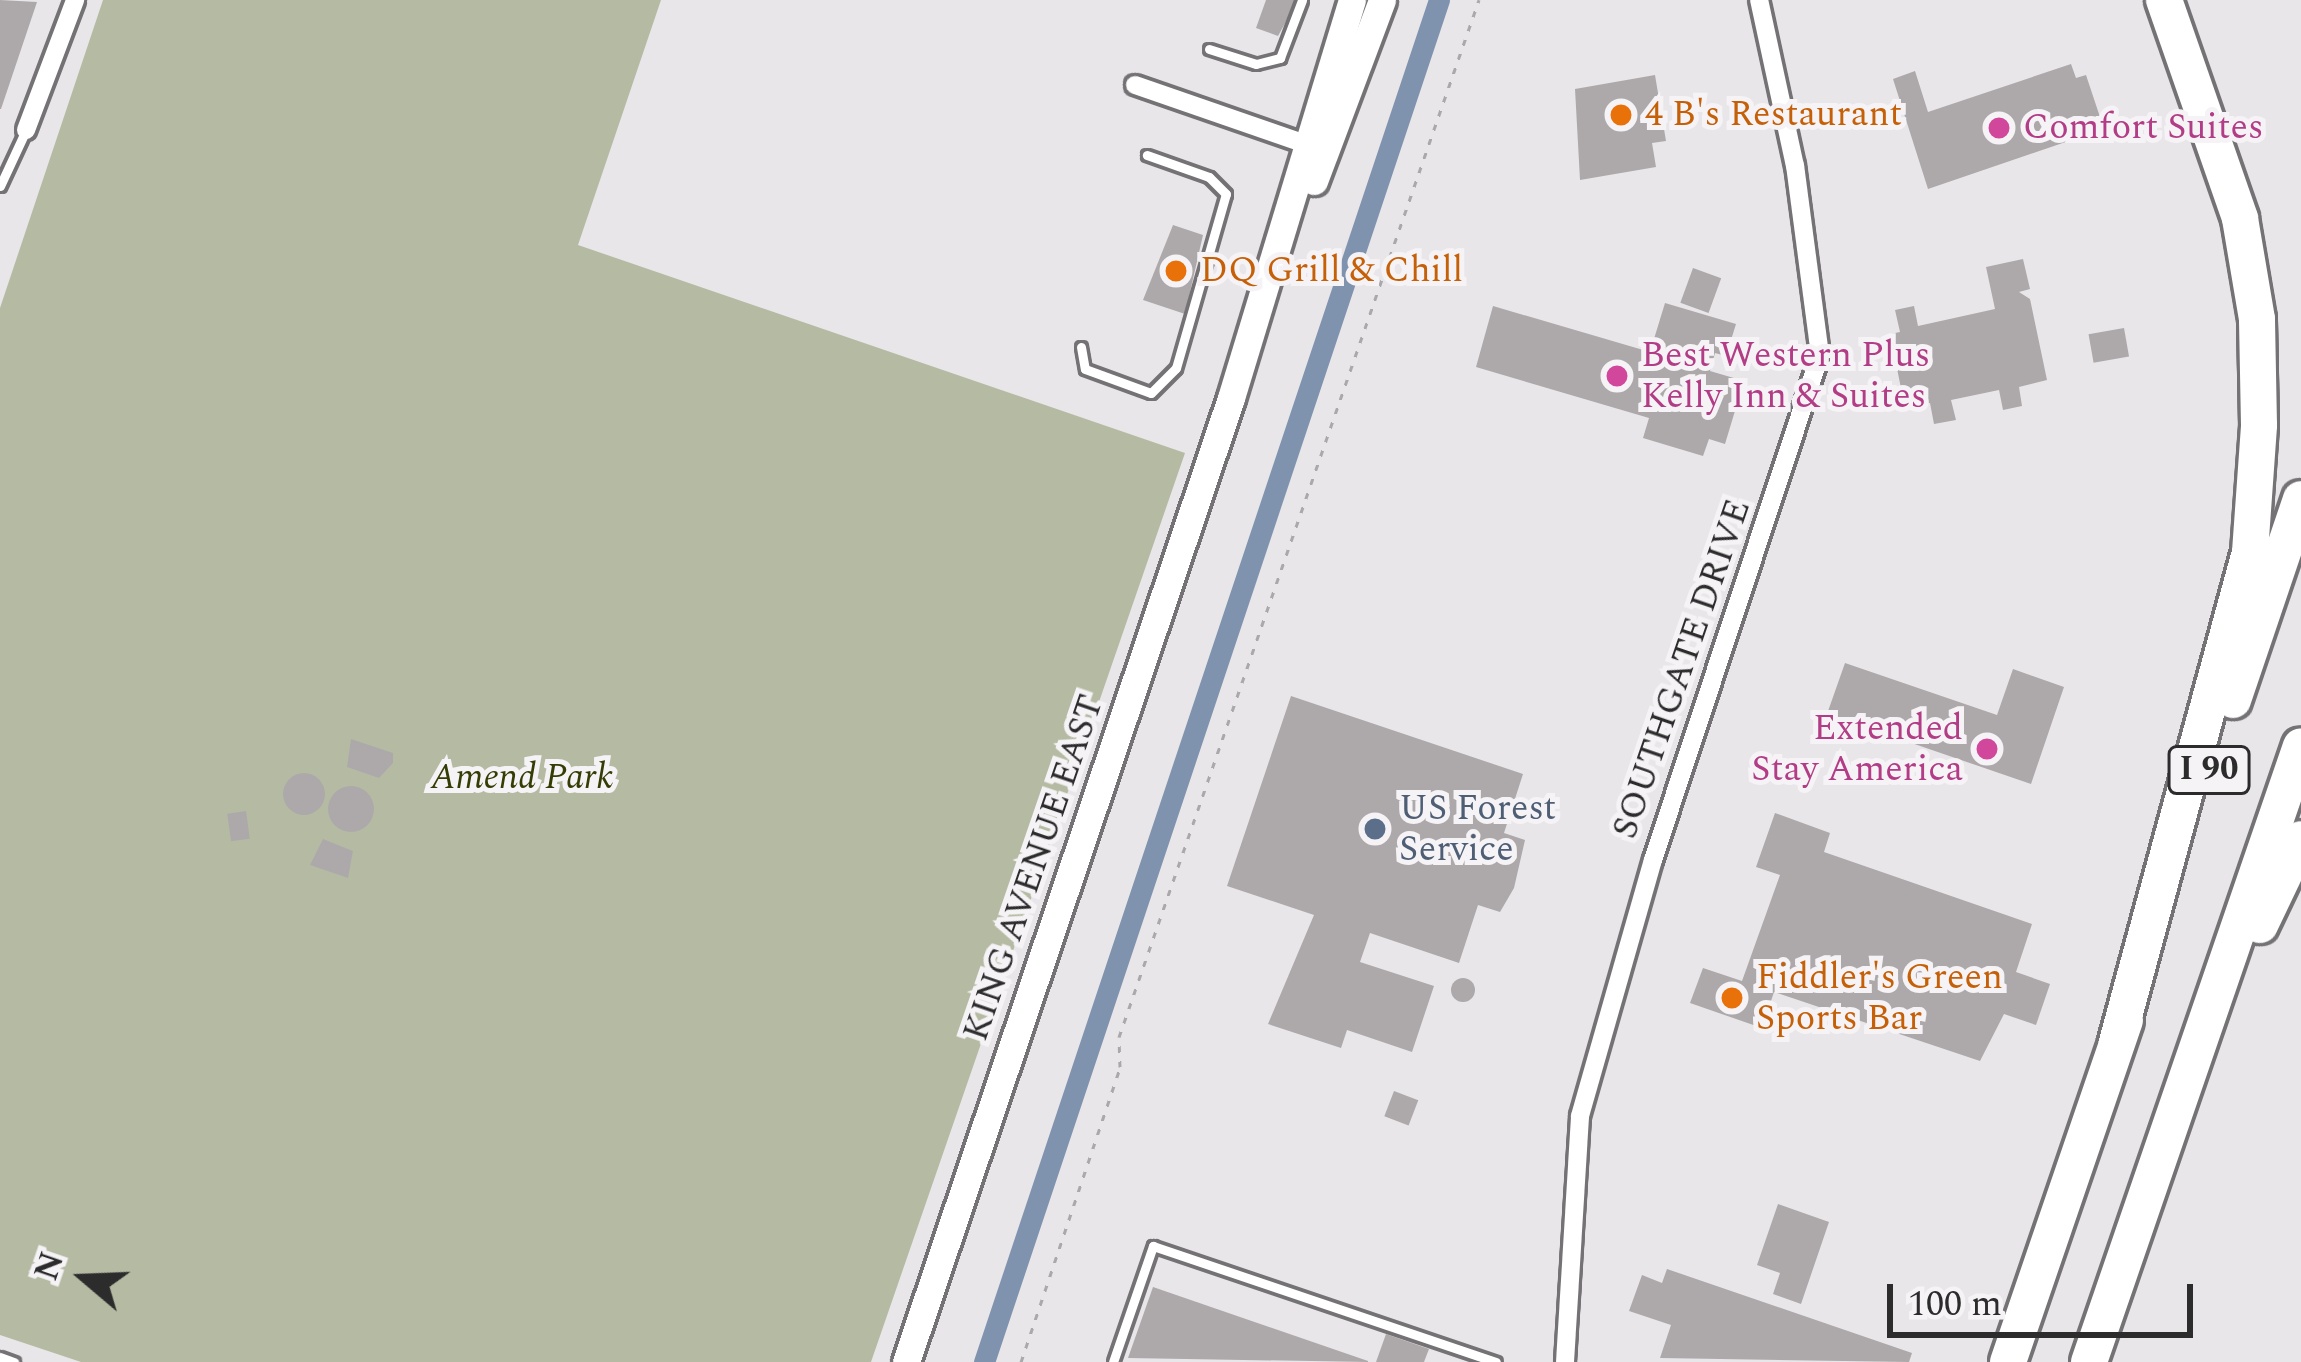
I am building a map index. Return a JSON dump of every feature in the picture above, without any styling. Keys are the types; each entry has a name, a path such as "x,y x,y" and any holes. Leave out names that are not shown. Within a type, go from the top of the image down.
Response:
{"highway":[{"path":"2117,1042 2250,552 2259,425 2257,319 2240,218 2164,0"},
{"name":"I 90","path":"2008,1362 2301,499"},
{"name":"I 90","path":"2089,1362 2301,746"},
{"path":"2225,971 2269,913 2301,839"}],"main road":[{"name":"KING AVENUE EAST","path":"906,1362 1231,398 1352,0"},
{"name":"KING AVENUE EAST","path":"1231,398 1382,0"}],"street":[{"path":"26,130 75,0"},
{"name":"SOUTHGATE DRIVE","path":"1565,1362 1580,1115 1820,355 1795,166 1759,0"},
{"path":"1135,85 1308,145"}],"lane":[{"path":"1209,49 1256,64 1280,58 1302,0"},
{"path":"0,186 26,130"},
{"path":"1081,347 1085,368 1151,393 1177,368 1226,194 1210,177 1147,155"},
{"path":"1113,1362 1153,1246 1496,1362"},
{"path":"0,1358 14,1362"}],"path":[{"path":"1021,1362 1120,1066 1119,1037 1479,0"}],"green space":[{"name":"Amend Park","path":"103,0 661,0 578,245 1185,453 871,1362 81,1362 0,1335 0,308"}],"building":[{"path":"0,0 37,2 1,109 0,109"},
{"path":"1266,0 1298,0 1278,36 1256,28"},
{"name":"Comfort Suites","path":"2071,64 2076,78 2086,75 2101,120 2092,133 1928,189 1893,79 1915,71 1928,112"},
{"name":"4 B's Restaurant","path":"1655,75 1666,141 1652,143 1656,167 1580,180 1575,89"},
{"path":"1173,225 1203,235 1185,314 1143,300"},
{"path":"2023,259 2030,289 2019,292 2030,299 2047,380 2019,387 2022,406 2003,410 1999,390 1951,400 1956,420 1934,424 1930,403 1905,408 1890,334 1900,332 1895,310 1914,306 1918,326 1995,309 1986,267"},
{"path":"1693,268 1721,278 1709,313 1680,303"},
{"name":"Best Western Plus Kelly Inn & Suites","path":"1665,303 1736,324 1726,356 1715,353 1710,371 1744,381 1725,444 1709,439 1703,456 1643,438 1649,418 1476,367 1493,306 1650,352"},
{"path":"2124,328 2129,357 2094,363 2089,334"},
{"name":"Extended Stay America","path":"1845,663 1997,715 2013,669 2064,687 2031,784 1827,714"},
{"path":"1291,696 1523,774 1504,833 1525,840 1514,888 1500,912 1478,905 1459,963 1370,933 1360,962 1434,986 1412,1052 1347,1030 1341,1048 1268,1024 1314,915 1227,886"},
{"path":"351,739 393,753 393,763 379,778 347,767"},
{"path":"304,773 319,779 325,794 319,809 304,815 289,809 283,794 289,779"},
{"path":"351,786 368,792 374,809 368,826 351,832 334,826 328,809 334,792"},
{"path":"246,811 250,839 231,841 227,814"},
{"path":"1775,813 1830,833 1824,852 2032,924 2016,972 2050,984 2036,1025 2004,1014 1980,1061 1774,992 1762,1028 1690,1003 1703,968 1742,981 1780,875 1756,867"},
{"path":"323,839 353,851 348,878 310,865"},
{"path":"1463,978 1475,990 1463,1002 1451,990"},
{"path":"1394,1091 1418,1100 1409,1126 1384,1116"},
{"path":"1778,1204 1829,1222 1801,1304 1773,1294 1780,1273 1757,1265"},
{"path":"1667,1269 1912,1353 1909,1362 1660,1358 1671,1325 1629,1311 1642,1275 1662,1283"},
{"path":"1153,1287 1368,1361 1368,1362 1128,1358"},
{"path":"1386,1334 1429,1349 1424,1362 1376,1362"}],"waterway":[{"path":"984,1362 1439,0"}],"place":[{"name":"4 B's Restaurant","path":"1621,115"},
{"name":"Comfort Suites","path":"1999,128"},
{"name":"DQ Grill & Chill","path":"1176,271"},
{"name":"Best Western Plus Kelly Inn & Suites","path":"1617,376"},
{"name":"Extended Stay America","path":"1987,749"},
{"name":"US Forest Service","path":"1375,829"},
{"name":"Fiddler's Green Sports Bar","path":"1732,998"}]}
